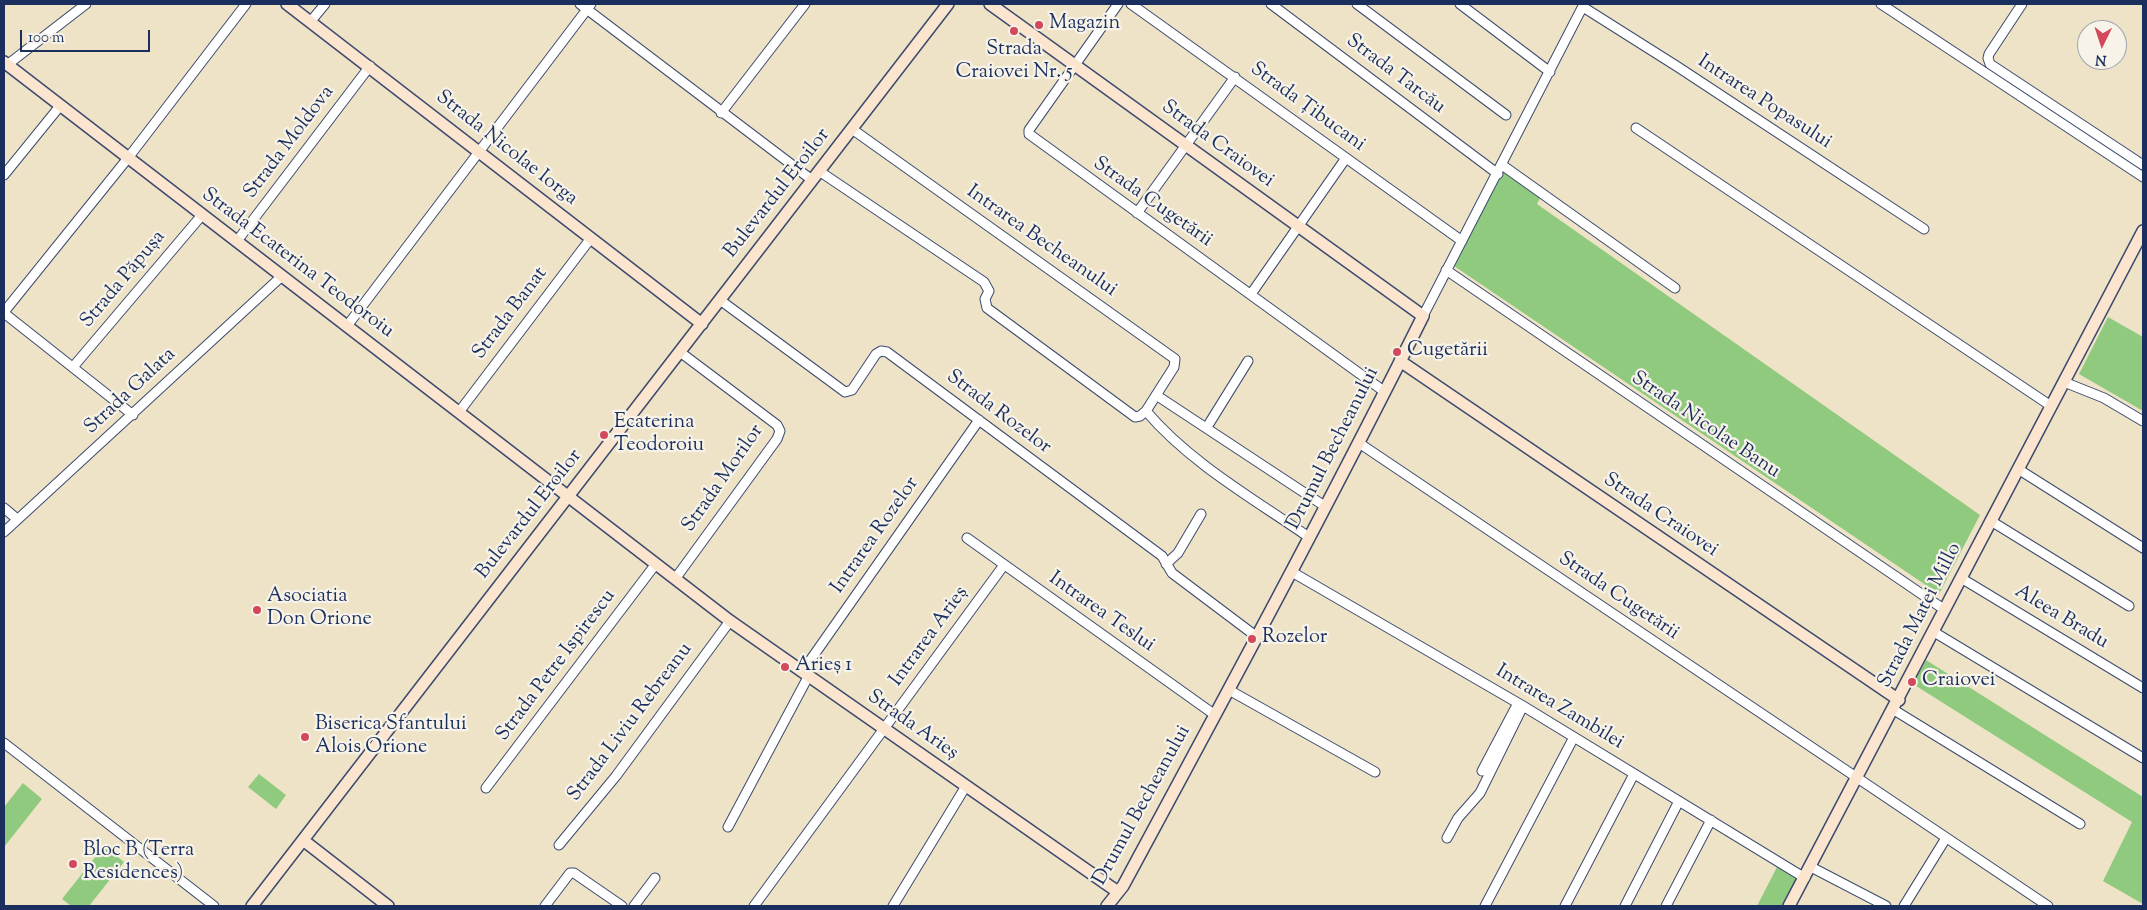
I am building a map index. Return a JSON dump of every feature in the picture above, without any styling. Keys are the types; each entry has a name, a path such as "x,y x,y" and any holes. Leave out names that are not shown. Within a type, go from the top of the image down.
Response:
{"street":[{"path":"5,64 86,4"},
{"path":"133,415 4,312 128,158 246,4"},
{"name":"Strada Nicolae Iorga","path":"287,4 370,66 702,324"},
{"path":"311,21 325,4"},
{"path":"721,113 805,4"},
{"name":"Bulevardul Eroilor","path":"252,906 948,4"},
{"name":"Strada Craiovei","path":"990,4 1423,316"},
{"name":"Strada Cugetării","path":"1118,4 1029,130 1029,134 1385,392"},
{"name":"Strada Țibucani","path":"1131,4 1462,241"},
{"name":"Strada Tarcău","path":"1271,4 1498,174"},
{"path":"1357,4 1506,115"},
{"path":"1460,4 1550,72"},
{"path":"1881,4 2143,177"},
{"path":"2022,4 1989,54 1990,64 2143,165"},
{"path":"347,326 479,152 586,6 721,113 812,180"},
{"name":"Drumul Becheanului","path":"1107,906 1118,892 1292,572 1446,270 1498,174 1584,6"},
{"name":"Intrarea Popasului","path":"1584,6 1924,230"},
{"name":"Strada Ecaterina Teodoroiu","path":"5,64 568,497"},
{"name":"Strada Moldova","path":"237,241 370,66"},
{"path":"1137,213 1235,77"},
{"path":"4,175 60,106"},
{"path":"1636,128 2051,406"},
{"name":"Intrarea Becheanului","path":"852,129 1176,359 1174,367 1146,410"},
{"path":"1251,294 1346,158"},
{"path":"1502,165 1675,288"},
{"path":"819,171 984,282 989,291 985,299 987,308 1072,373 1135,417 1140,416 1146,410 1160,427 1189,452 1310,538"},
{"name":"Strada Păpușa","path":"73,367 202,215"},
{"name":"Strada Matei Millo","path":"1790,906 2143,231"},
{"name":"Strada Banat","path":"459,412 591,238"},
{"name":"Strada Nicolae Banu","path":"1446,270 1945,610"},
{"name":"Strada Galata","path":"4,532 282,276"},
{"name":"Strada Rozelor","path":"720,300 846,392 852,390 876,354 881,351 887,352 1162,556 1172,573 1257,637"},
{"name":"Strada Morilor","path":"675,579 777,439 780,431 777,425 680,352"},
{"path":"1207,427 1248,361"},
{"name":"Strada Craiovei","path":"1400,361 1896,705"},
{"path":"2064,382 2104,398 2143,421"},
{"path":"1156,395 1326,507"},
{"name":"Intrarea Rozelor","path":"728,827 805,675 979,420"},
{"name":"Strada Cugetării","path":"1359,443 1857,780"},
{"path":"2018,470 2143,548"},
{"name":"Strada Arieș","path":"568,497 655,565 805,675 1118,892"},
{"path":"4,508 18,519"},
{"path":"1166,564 1178,553 1201,514"},
{"path":"1991,521 2129,606"},
{"name":"Intrarea Teslui","path":"967,538 1215,715"},
{"name":"Strada Petre Ispirescu","path":"486,788 655,565"},
{"name":"Intrarea Arieș","path":"754,906 885,730 1004,565"},
{"name":"Intrarea Zambilei","path":"1292,572 1521,705 1805,878"},
{"name":"Aleea Bradu","path":"1961,578 2143,688"},
{"name":"Strada Liviu Rebreanu","path":"559,845 616,776 730,621"},
{"path":"1934,632 2143,758"},
{"path":"1229,690 1375,772"},
{"path":"1482,771 1521,705"},
{"path":"1446,838 1458,818 1480,793 1521,705"},
{"path":"1896,705 2080,824"},
{"path":"1485,906 1574,737"},
{"path":"4,743 214,906"},
{"path":"1565,906 1634,774"},
{"path":"1857,780 2048,906"},
{"path":"893,906 966,786"},
{"path":"1625,906 1679,801"},
{"path":"1666,906 1711,820"},
{"path":"1904,906 1946,838"},
{"path":"303,840 388,906"},
{"path":"1811,867 1886,906"},
{"path":"545,906 570,873 574,873 622,906"},
{"path":"634,906 656,878"}],"green space":[{"path":"1503,166 1542,194 1537,204 1980,515 1939,594 1454,266"},
{"path":"2108,317 2143,337 2143,411 2079,374"},
{"path":"1926,660 2143,797 2143,904 2103,881 2132,822 1913,684"},
{"path":"259,774 286,795 276,809 248,787"},
{"path":"23,783 42,799 4,847 4,807"},
{"path":"104,846 124,862 89,906 71,906 62,899"},
{"path":"1777,867 1799,881 1785,906 1757,906"}],"place":[{"name":"Magazin","path":"1039,25"},
{"name":"Strada Craiovei Nr. 5","path":"1014,31"},
{"name":"Cugetării","path":"1397,352"},
{"name":"Ecaterina Teodoroiu","path":"604,435"},
{"name":"Asociatia Don Orione","path":"257,610"},
{"name":"Rozelor","path":"1252,639"},
{"name":"Arieș 1","path":"785,667"},
{"name":"Craiovei","path":"1912,682"},
{"name":"Biserica Sfantului Alois Orione","path":"305,737"},
{"name":"Bloc B (Terra Residences)","path":"73,864"}]}
